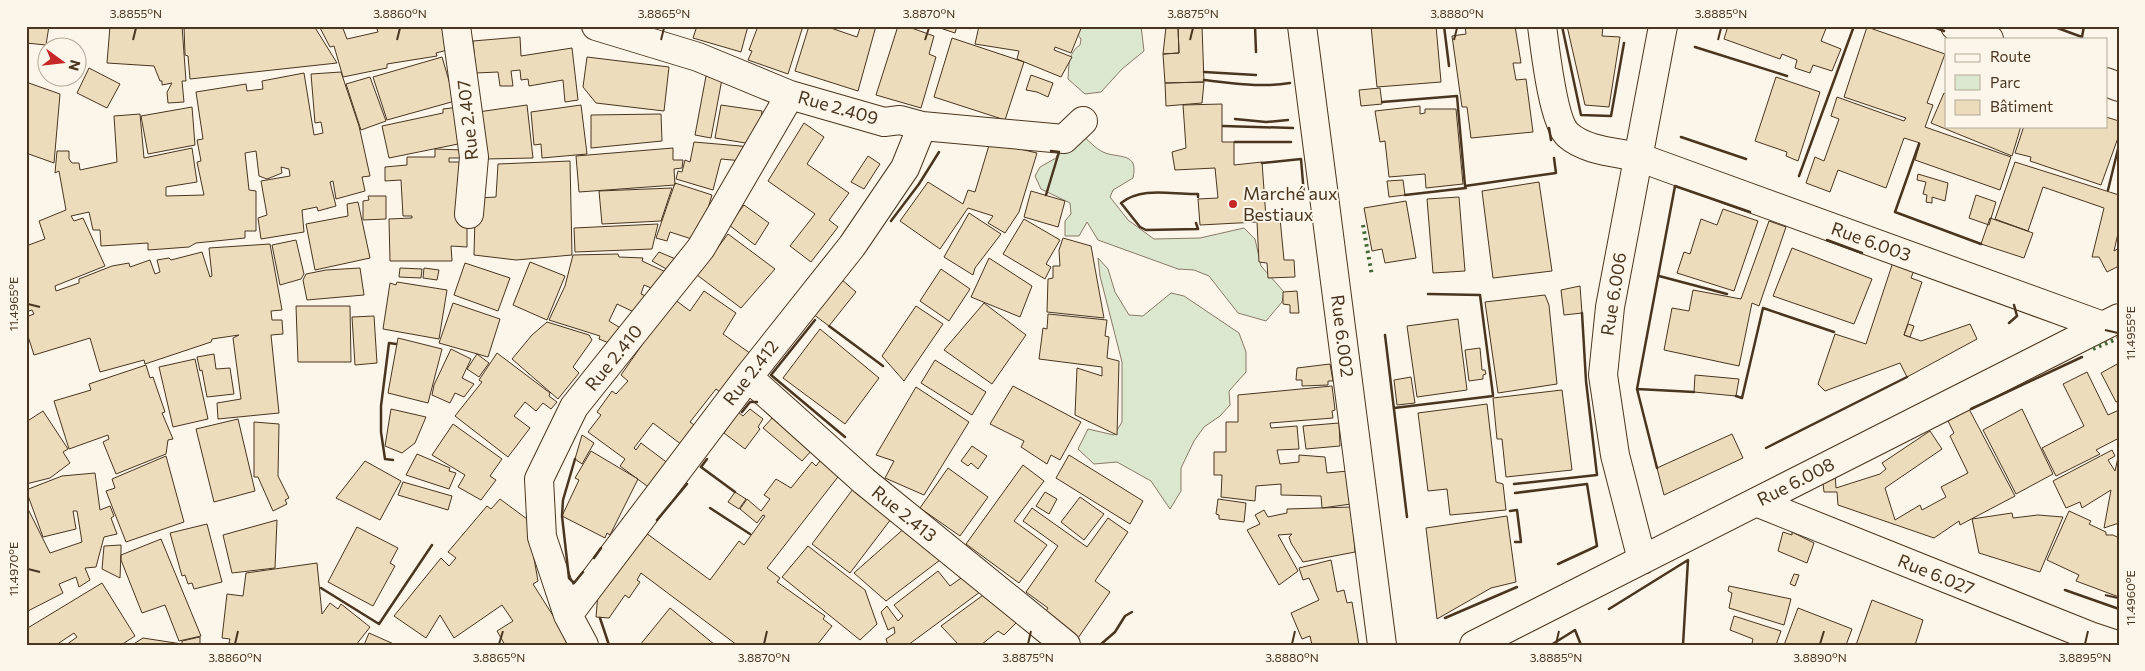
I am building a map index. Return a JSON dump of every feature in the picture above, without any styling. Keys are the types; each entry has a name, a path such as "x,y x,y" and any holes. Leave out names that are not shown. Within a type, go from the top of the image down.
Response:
{"street":[{"name":"Rue 2.407","path":"456,26 474,157 469,214"},
{"name":"Rue 2.409","path":"596,26 698,58 790,95 884,122 900,120 922,126 1064,139 1083,121"},
{"name":"Rue 6.002","path":"1302,26 1382,645"},
{"name":"Rue 6.003","path":"1542,26 1558,116 1567,134 1587,146 1638,157 2111,322"},
{"name":"Rue 6.006","path":"1642,560 1615,454 1603,375 1610,307 1663,26"},
{"path":"1955,26 1986,38"},
{"name":"Rue 2.410","path":"584,645 568,615 542,537 539,479 574,407 702,248 790,95"},
{"name":"Rue 2.412","path":"568,615 748,377 857,238 905,168 922,126"},
{"name":"Rue 6.008","path":"1474,645 2111,322"},
{"name":"Rue 2.413","path":"748,377 864,481 1066,645"},
{"name":"Rue 6.027","path":"1756,502 1999,600 2117,645"}],"green space":[{"path":"1077,26 1141,26 1144,51 1122,69 1101,92 1085,94 1068,79 1071,56 1080,45 1081,39 1074,30"},
{"path":"1082,135 1100,151 1126,158 1133,164 1133,178 1113,190 1110,197 1128,220 1154,239 1200,238 1244,228 1255,239 1261,266 1284,292 1282,302 1266,321 1238,313 1209,276 1194,270 1178,269 1098,240 1087,222 1079,236 1065,236 1065,221 1071,214 1070,203 1041,189 1035,176 1040,167 1056,158 1061,147"},
{"path":"1098,258 1108,269 1115,292 1129,315 1143,316 1171,293 1184,296 1239,333 1246,352 1246,372 1229,391 1230,405 1220,416 1204,427 1194,441 1181,468 1181,491 1170,509 1151,481 1117,462 1094,464 1078,449 1088,429 1114,435 1122,422 1122,362 1100,276"}],"building":[{"path":"26,26 49,26 47,38 38,38 38,44 26,43"},
{"path":"110,26 182,26 186,81 182,81 184,102 168,103 167,92 172,83 162,85 162,81 160,81 154,66 107,63"},
{"path":"184,26 314,26 337,63 190,79 188,56 185,55"},
{"path":"319,26 342,26 347,39 378,32 376,26 446,26 451,49 436,53 437,56 387,64 387,68 343,77 334,46 330,47"},
{"path":"697,26 748,26 741,52 693,38"},
{"path":"758,26 803,26 788,74 748,60 752,51 749,50"},
{"path":"809,26 825,26 857,37 860,28 853,26 876,26 858,91 795,71"},
{"path":"898,26 906,26 934,36 929,54 936,57 921,108 876,95"},
{"path":"934,26 957,26 955,33"},
{"path":"979,26 1082,26 1071,53 1055,47 1054,50 1072,57 1061,77 1017,59 1019,51 975,44"},
{"path":"1166,26 1202,26 1204,82 1165,83 1163,54 1179,53 1178,27"},
{"path":"1371,26 1436,26 1441,82 1377,87"},
{"path":"1465,26 1515,26 1521,63 1513,63 1516,80 1526,79 1533,132 1471,138 1467,107 1462,107 1452,36 1466,34"},
{"path":"1567,26 1603,26 1602,36 1620,37 1609,107 1585,105"},
{"path":"1728,26 1827,26 1821,41 1841,49 1832,71 1813,65 1810,73 1795,68 1797,60 1782,54 1780,59 1724,39"},
{"path":"1166,27 1178,27 1179,53 1163,54"},
{"path":"1867,27 1945,54 1927,103 1933,105 1925,127 2011,157 2000,190 1915,160 1920,143 1904,138 1886,188 1838,170 1830,192 1806,183 1815,157 1824,161 1839,119 1831,116 1837,97 1904,121 1906,118 1844,97"},
{"path":"520,37 521,56 572,48 578,100 565,102 563,80 529,86 528,79 521,80 520,70 511,71 513,86 500,86 498,72 476,73 473,41"},
{"path":"952,38 1024,62 1005,120 934,97"},
{"path":"442,57 455,101 387,120 373,77"},
{"path":"587,57 669,67 664,111 596,103 583,87"},
{"path":"89,68 120,84 107,108 77,93 79,88 88,88"},
{"path":"341,72 359,126 370,176 362,177 365,191 336,199 333,181 330,182 336,206 318,211 317,207 302,210 304,232 261,239 258,218 267,215 261,181 290,176 289,169 281,167 282,173 267,179 259,176 256,151 245,153 249,190 256,191 256,231 245,231 245,238 196,243 189,247 148,250 148,243 101,246 100,230 93,230 89,212 71,216 74,221 83,218 105,266 55,286 56,291 79,283 79,279 112,266 129,263 130,267 150,260 155,274 160,272 157,260 169,258 171,260 202,252 210,277 212,276 209,248 270,244 282,310 271,311 272,320 282,320 283,334 271,335 279,413 218,419 217,403 241,399 233,338 239,335 212,339 211,342 145,364 144,360 100,372 90,338 34,355 26,330 26,317 34,314 32,310 26,312 26,246 45,239 39,221 66,210 59,171 55,173 57,151 69,151 69,159 72,163 79,163 80,170 117,162 114,116 140,114 144,158 192,148 197,182 166,187 166,196 204,195 197,162 201,161 197,140 203,139 196,92 246,84 247,91 263,89 262,81 304,73 314,135 323,133 321,122 315,123 311,74"},
{"path":"1031,75 1053,83 1048,97 1026,90"},
{"path":"706,76 722,79 711,138 695,135"},
{"path":"370,77 386,121 361,130 346,84"},
{"path":"1776,77 1820,92 1798,161 1786,156 1787,152 1755,141"},
{"path":"26,82 38,86 38,88 60,94 54,163 26,153"},
{"path":"1204,82 1202,103 1166,106 1165,83"},
{"path":"1380,88 1382,104 1361,106 1359,90"},
{"path":"1944,93 1945,128 2020,128 2012,156 1931,123"},
{"path":"1222,104 1222,142 1234,142 1234,165 1262,162 1266,218 1280,218 1284,260 1294,260 1295,277 1268,278 1267,263 1259,262 1257,222 1200,225 1198,199 1218,198 1215,168 1175,170 1172,152 1186,148 1183,105"},
{"path":"527,105 533,158 485,159 478,112"},
{"path":"581,105 587,154 542,158 541,144 534,145 531,112"},
{"path":"721,105 762,111 758,145 715,138"},
{"path":"1420,106 1420,114 1425,113 1425,109 1456,109 1463,184 1426,188 1425,174 1389,177 1385,141 1380,142 1375,111"},
{"path":"192,107 195,145 148,154 141,116"},
{"path":"459,107 468,142 389,158 382,126 443,113 443,109"},
{"path":"661,114 662,141 591,148 591,115"},
{"path":"2108,118 2119,121 2119,135 2101,185 2030,161 2031,157 2015,153 2023,128 2108,128"},
{"path":"804,123 824,137 807,164 849,193 829,220 838,227 811,262 790,246 815,214 768,181"},
{"path":"694,142 752,147 743,161 721,159 713,190 676,179 678,171 682,172 685,160 690,162"},
{"path":"990,142 1037,153 1019,212 1005,233 988,223 993,216 968,208 940,249 900,221 928,182 963,204 968,190 975,192"},
{"path":"673,148 673,160 683,160 682,168 674,169 675,185 579,192 576,156"},
{"path":"435,149 463,150 462,158 449,158 449,162 460,162 467,217 467,247 451,246 452,261 390,261 389,219 412,218 412,216 403,216 401,180 385,181 385,167 407,165 407,157 435,157"},
{"path":"868,156 880,164 864,189 851,182"},
{"path":"570,161 572,255 516,260 474,255 475,218 479,198 496,197 498,164"},
{"path":"2015,162 2119,195 2119,229 2114,251 2119,248 2119,266 2107,272 2099,257 2092,257 2104,208 2043,187 2028,231 1995,219"},
{"path":"1918,174 1948,183 1945,201 1932,197 1932,203 1926,202 1927,195 1923,194 1926,182 1917,180"},
{"path":"1403,180 1405,195 1389,197 1387,181"},
{"path":"1539,182 1552,271 1493,278 1482,191"},
{"path":"675,183 712,195 698,241 670,232 667,241 656,238"},
{"path":"672,188 661,221 602,224 599,191"},
{"path":"1031,191 1065,201 1058,227 1024,217"},
{"path":"1976,195 1996,202 1989,225 1969,218"},
{"path":"368,196 386,196 386,219 363,220 363,201 369,200"},
{"path":"1459,197 1465,271 1433,273 1427,199"},
{"path":"1406,201 1416,258 1385,263 1382,249 1372,251 1364,208"},
{"path":"358,202 370,258 315,270 306,224 348,216 347,204"},
{"path":"744,205 769,223 755,245 729,225"},
{"path":"1723,209 1758,221 1734,291 1677,273 1684,252 1690,254 1701,219 1717,225"},
{"path":"969,213 1001,234 975,268 973,275 944,257"},
{"path":"1990,218 2033,233 2024,258 1981,244"},
{"path":"1024,219 1060,240 1046,264 1051,267 1045,279 1003,254"},
{"path":"1769,221 1786,227 1759,306 1752,303 1739,366 1664,350 1672,308 1689,311 1693,290 1741,299"},
{"path":"658,224 652,249 575,252 574,228"},
{"path":"728,234 775,269 741,308 697,275"},
{"path":"1063,238 1091,246 1104,318 1047,312 1048,279 1053,278 1053,266 1060,266 1059,250"},
{"path":"296,240 304,274 301,279 280,285 272,245"},
{"path":"1792,248 1872,279 1854,324 1773,296"},
{"path":"659,252 678,260 670,271 652,261"},
{"path":"618,254 619,257 643,258 642,261 668,273 656,290 644,285 641,294 650,298 638,314 617,304 609,321 622,329 609,343 599,339 600,336 549,320 565,286 573,255"},
{"path":"989,258 1032,286 1020,317 971,297"},
{"path":"530,262 565,276 547,320 513,305"},
{"path":"1893,262 1915,268 1911,278 1922,282 1904,335 1921,341 1970,324 1977,339 1907,377 1900,363 1825,391 1818,384 1835,334 1866,344"},
{"path":"465,263 510,278 498,311 454,295"},
{"path":"360,268 364,295 307,300 303,280 306,274 326,270"},
{"path":"400,268 422,269 421,278 399,277"},
{"path":"424,268 439,270 437,280 423,278"},
{"path":"941,269 970,289 949,321 920,301"},
{"path":"841,279 856,292 829,326 813,314"},
{"path":"397,282 447,290 439,339 383,329 390,283 396,285"},
{"path":"1580,286 1582,313 1564,315 1561,290"},
{"path":"704,291 736,313 723,334 754,356 724,395 716,389 690,422 697,427 682,445 653,423 634,448 636,450 641,443 669,464 651,489 620,466 625,459 588,432 601,415 597,412 612,391 616,394 628,381 621,375 674,299 690,311"},
{"path":"1297,291 1299,313 1290,313 1290,305 1283,304 1283,292"},
{"path":"1545,295 1549,305 1557,384 1498,393 1485,302"},
{"path":"453,303 500,319 488,357 439,343"},
{"path":"984,303 1026,335 992,384 944,350"},
{"path":"296,306 350,306 351,362 298,362"},
{"path":"916,306 943,324 904,381 882,356"},
{"path":"1048,314 1107,320 1105,336 1109,337 1107,358 1119,361 1117,435 1075,415 1077,368 1102,376 1102,367 1039,359 1043,328 1047,329"},
{"path":"374,316 377,363 355,365 352,317"},
{"path":"1458,319 1467,390 1417,397 1407,326"},
{"path":"547,322 589,335 592,340 573,367 579,373 558,399 512,359 532,335"},
{"path":"1908,324 1914,326 1910,337 1904,335"},
{"path":"820,329 879,378 845,424 783,378"},
{"path":"398,338 442,349 428,403 388,393"},
{"path":"1480,348 1482,370 1485,370 1486,374 1483,375 1483,379 1469,381 1465,350"},
{"path":"451,349 471,359 462,378 474,384 464,397 455,393 450,403 432,395 434,385"},
{"path":"497,353 550,393 549,396 557,402 551,409 543,403 536,411 525,402 514,416 530,428 508,457 455,416 482,382 479,380"},
{"path":"214,354 216,369 230,368 234,394 207,397 202,370 200,371 197,357"},
{"path":"477,354 489,363 479,377 467,369"},
{"path":"195,359 208,419 173,427 159,367"},
{"path":"935,360 986,392 972,415 921,383"},
{"path":"2119,363 2119,401 2116,402 2101,373"},
{"path":"1330,364 1333,381 1328,381 1328,385 1302,386 1302,380 1296,380 1297,368"},
{"path":"146,365 150,378 153,377 165,412 162,413 173,439 168,440 166,454 116,474 103,442 109,439 108,435 69,449 54,401 91,390 89,384"},
{"path":"2087,372 2108,415 2119,410 2119,438 2096,450 2100,454 2056,476 2042,448 2084,426 2063,384"},
{"path":"1695,375 1739,379 1736,396 1694,392"},
{"path":"1411,377 1415,403 1397,405 1394,380"},
{"path":"1013,386 1081,422 1060,460 1051,455 1047,464 1021,447 1024,441 990,424"},
{"path":"1332,386 1335,410 1332,411 1333,418 1270,423 1271,428 1297,426 1299,449 1277,450 1280,464 1299,462 1299,455 1325,457 1327,473 1348,471 1351,504 1322,508 1321,496 1281,495 1281,484 1256,486 1255,501 1221,497 1222,475 1214,475 1214,452 1226,452 1226,422 1238,422 1238,395"},
{"path":"916,387 969,422 924,495 885,478 894,461 876,455"},
{"path":"1562,390 1572,470 1506,477 1502,439 1497,439 1493,398"},
{"path":"1487,404 1496,482 1503,484 1506,510 1450,515 1447,489 1428,491 1418,413"},
{"path":"391,409 426,417 415,443 402,453 385,446"},
{"path":"750,409 763,419 758,427 760,429 745,449 724,433 738,412 743,416"},
{"path":"1969,409 2015,496 1960,525 1959,521 1934,538 1838,505 1837,492 1824,492 1822,475 1835,473 1836,488 1880,474 1886,469 1882,463 1930,431 1942,449 1885,488 1895,520 1920,505 1922,510 1946,497 1941,487 1968,473 1950,436 1954,433 1948,421"},
{"path":"2022,409 2053,474 2016,494 1983,430"},
{"path":"43,411 68,449 63,452 70,463 50,478 26,484 26,422"},
{"path":"774,416 813,449 802,461 763,428"},
{"path":"238,419 255,491 214,502 196,429"},
{"path":"254,422 279,424 278,476 289,498 285,500 287,504 273,511 258,477 254,477"},
{"path":"1339,423 1340,446 1306,449 1303,426"},
{"path":"453,424 502,459 490,476 496,480 481,500 458,487 465,475 432,455"},
{"path":"1732,434 1743,458 1664,495 1657,468"},
{"path":"582,435 594,443 582,464 575,459"},
{"path":"972,446 987,456 978,469 971,463 968,466 961,461"},
{"path":"2112,450 2115,456 2108,460 2115,471 2119,453 2119,523 2104,528 2111,490 2082,508 2080,502 2066,508 2053,481"},
{"path":"591,451 638,479 610,535 607,533 605,538 562,516 579,480 575,478"},
{"path":"417,454 450,468 449,471 456,473 449,489 406,475"},
{"path":"1069,455 1143,501 1130,524 1056,478"},
{"path":"166,456 184,522 126,542 106,491 115,488 112,479"},
{"path":"823,457 841,473 767,568 780,578 777,582 825,616 823,619 832,626 817,645 737,645 641,573 637,580 640,582 629,598 625,595 609,618 596,617 598,593 646,533 710,580 739,541 744,545 765,516 763,515 757,523 740,509 747,499 761,511 770,499 764,495 776,479 791,488 812,462 816,466"},
{"path":"365,461 401,481 380,520 336,498"},
{"path":"1023,465 1044,481 1014,521 1047,545 1019,583 966,544"},
{"path":"948,468 988,497 960,536 920,508"},
{"path":"95,473 100,510 110,506 114,516 111,518 117,534 104,537 96,567 85,568 90,580 79,587 76,577 59,584 63,593 26,612 26,505 50,553 82,542 77,511 73,511 76,529 43,537 26,490 62,476"},
{"path":"403,482 452,496 448,510 398,495"},
{"path":"853,489 891,519 850,573 812,544"},
{"path":"735,492 746,499 739,509 728,502"},
{"path":"1045,492 1057,499 1049,514 1036,506"},
{"path":"1080,497 1104,514 1084,540 1061,522"},
{"path":"500,499 527,519 538,581 533,584 569,641 563,645 505,645 497,631 513,621 502,605 454,638 440,615 426,638 394,616 441,558 449,566 456,558 448,552 487,506 491,509"},
{"path":"1218,499 1246,503 1244,522 1219,519 1219,515 1216,514"},
{"path":"1352,507 1355,552 1303,562 1291,543 1289,537 1292,534 1278,535 1298,571 1279,585 1247,530 1260,524 1255,515 1264,510 1268,517 1287,513 1287,509"},
{"path":"1032,508 1087,547 1108,518 1128,532 1095,581 1110,592 1078,638 1044,614 1048,608 1026,592 1058,546 1023,521"},
{"path":"2069,511 2091,521 2089,524 2106,532 2106,535 2113,535 2119,538 2119,597 2076,581 2079,575 2047,560"},
{"path":"2012,513 2013,518 2038,515 2063,517 2040,572 1979,553 1972,519"},
{"path":"1507,516 1516,582 1491,588 1437,619 1426,528"},
{"path":"277,520 275,568 232,573 223,535"},
{"path":"207,524 222,582 194,589 192,583 188,584 185,575 182,576 170,533"},
{"path":"907,526 944,557 886,601 854,573"},
{"path":"357,527 398,548 390,563 395,566 373,606 328,582"},
{"path":"1783,532 1792,535 1792,532 1814,543 1807,563 1778,551"},
{"path":"161,539 201,636 179,641 165,605 142,613 121,560 121,555"},
{"path":"121,545 120,578 102,569 104,546"},
{"path":"808,546 865,590 877,624 860,640 782,577"},
{"path":"1331,560 1337,592 1344,590 1347,603 1352,602 1359,645 1312,645 1310,636 1302,639 1291,613 1319,600 1309,578 1303,580 1299,568"},
{"path":"317,563 322,614 330,603 338,609 341,604 370,627 356,645 237,645 229,643 230,639 222,638 227,594 243,596 246,573"},
{"path":"938,571 950,586 968,573 984,589 908,645 888,645 886,639 895,633 894,627 888,630 881,612 887,606 898,621 903,616 894,605"},
{"path":"1794,574 1799,575 1795,586 1790,584"},
{"path":"102,583 135,636 121,645 66,645 77,637 74,633 56,645 26,645 26,629"},
{"path":"1729,586 1791,599 1784,625 1729,608 1732,593 1728,591"},
{"path":"986,593 1016,623 1004,635 998,631 981,645 959,645 941,626"},
{"path":"1872,600 1923,620 1915,645 1856,645"},
{"path":"670,608 715,645 640,645"},
{"path":"1798,608 1852,629 1846,645 1784,645"},
{"path":"1734,616 1781,631 1776,645 1757,645 1752,643 1753,639 1730,630"},
{"path":"369,633 396,645 364,645"},
{"path":"200,637 200,645 132,645 143,638 182,644 182,641"}],"hedge":[{"path":"1363,225 1372,276"},
{"path":"2093,349 2119,338"}],"wall":[{"path":"1255,26 1256,52"},
{"path":"1444,26 1449,66"},
{"path":"1562,26 1581,115 1611,116 1624,43"},
{"path":"1799,176 1854,26"},
{"path":"1931,26 1944,31"},
{"path":"2052,26 2082,37 2084,26"},
{"path":"1695,47 1787,76"},
{"path":"1204,72 1256,75"},
{"path":"1204,80 1258,85 1290,83"},
{"path":"1382,102 1457,96 1465,186"},
{"path":"1235,119 1266,122 1288,120"},
{"path":"1223,126 1293,128"},
{"path":"1549,128 1551,140"},
{"path":"1681,137 1746,159"},
{"path":"1235,142 1291,142"},
{"path":"1919,144 1895,212 1981,244"},
{"path":"2108,190 2119,145"},
{"path":"1046,195 1059,152 1051,151"},
{"path":"891,221 919,184 939,152"},
{"path":"1405,195 1466,188 1465,186 1556,173 1554,158"},
{"path":"1262,163 1301,159 1304,195"},
{"path":"1694,392 1637,389 1675,186 1750,212"},
{"path":"1196,223 1198,229 1146,230 1140,227 1121,203 1130,198 1148,193 1198,194 1198,197"},
{"path":"1827,240 1862,253"},
{"path":"1659,276 1727,294"},
{"path":"1428,294 1480,295 1493,395"},
{"path":"2009,323 2017,316 2014,305"},
{"path":"1736,396 1742,398 1763,308 1834,332"},
{"path":"1514,484 1597,475 1586,381 1582,313"},
{"path":"815,320 771,375 845,437"},
{"path":"829,326 883,366"},
{"path":"1385,335 1407,517"},
{"path":"393,460 385,459 381,432 381,406 389,343 396,344"},
{"path":"1971,409 2082,357"},
{"path":"1766,448 1907,377"},
{"path":"1637,389 1657,468"},
{"path":"1394,408 1493,396"},
{"path":"742,412 750,402 757,402"},
{"path":"575,459 563,500 562,516 569,578 574,583 583,572"},
{"path":"707,459 701,467 735,492"},
{"path":"657,520 687,484"},
{"path":"1515,493 1587,484 1597,546 1558,564"},
{"path":"710,508 750,534"},
{"path":"1510,511 1517,510 1521,542 1515,542"},
{"path":"321,588 379,624 432,545"},
{"path":"594,558 601,548"},
{"path":"1609,609 1688,560 1683,645"},
{"path":"1445,618 1517,587"},
{"path":"2065,590 2119,609"},
{"path":"1100,645 1115,632 1125,616 1132,612"},
{"path":"600,618 609,645"},
{"path":"1551,645 1575,630 1581,645"}],"place":[{"name":"Marché aux Bestiaux","path":"1233,204"}]}
